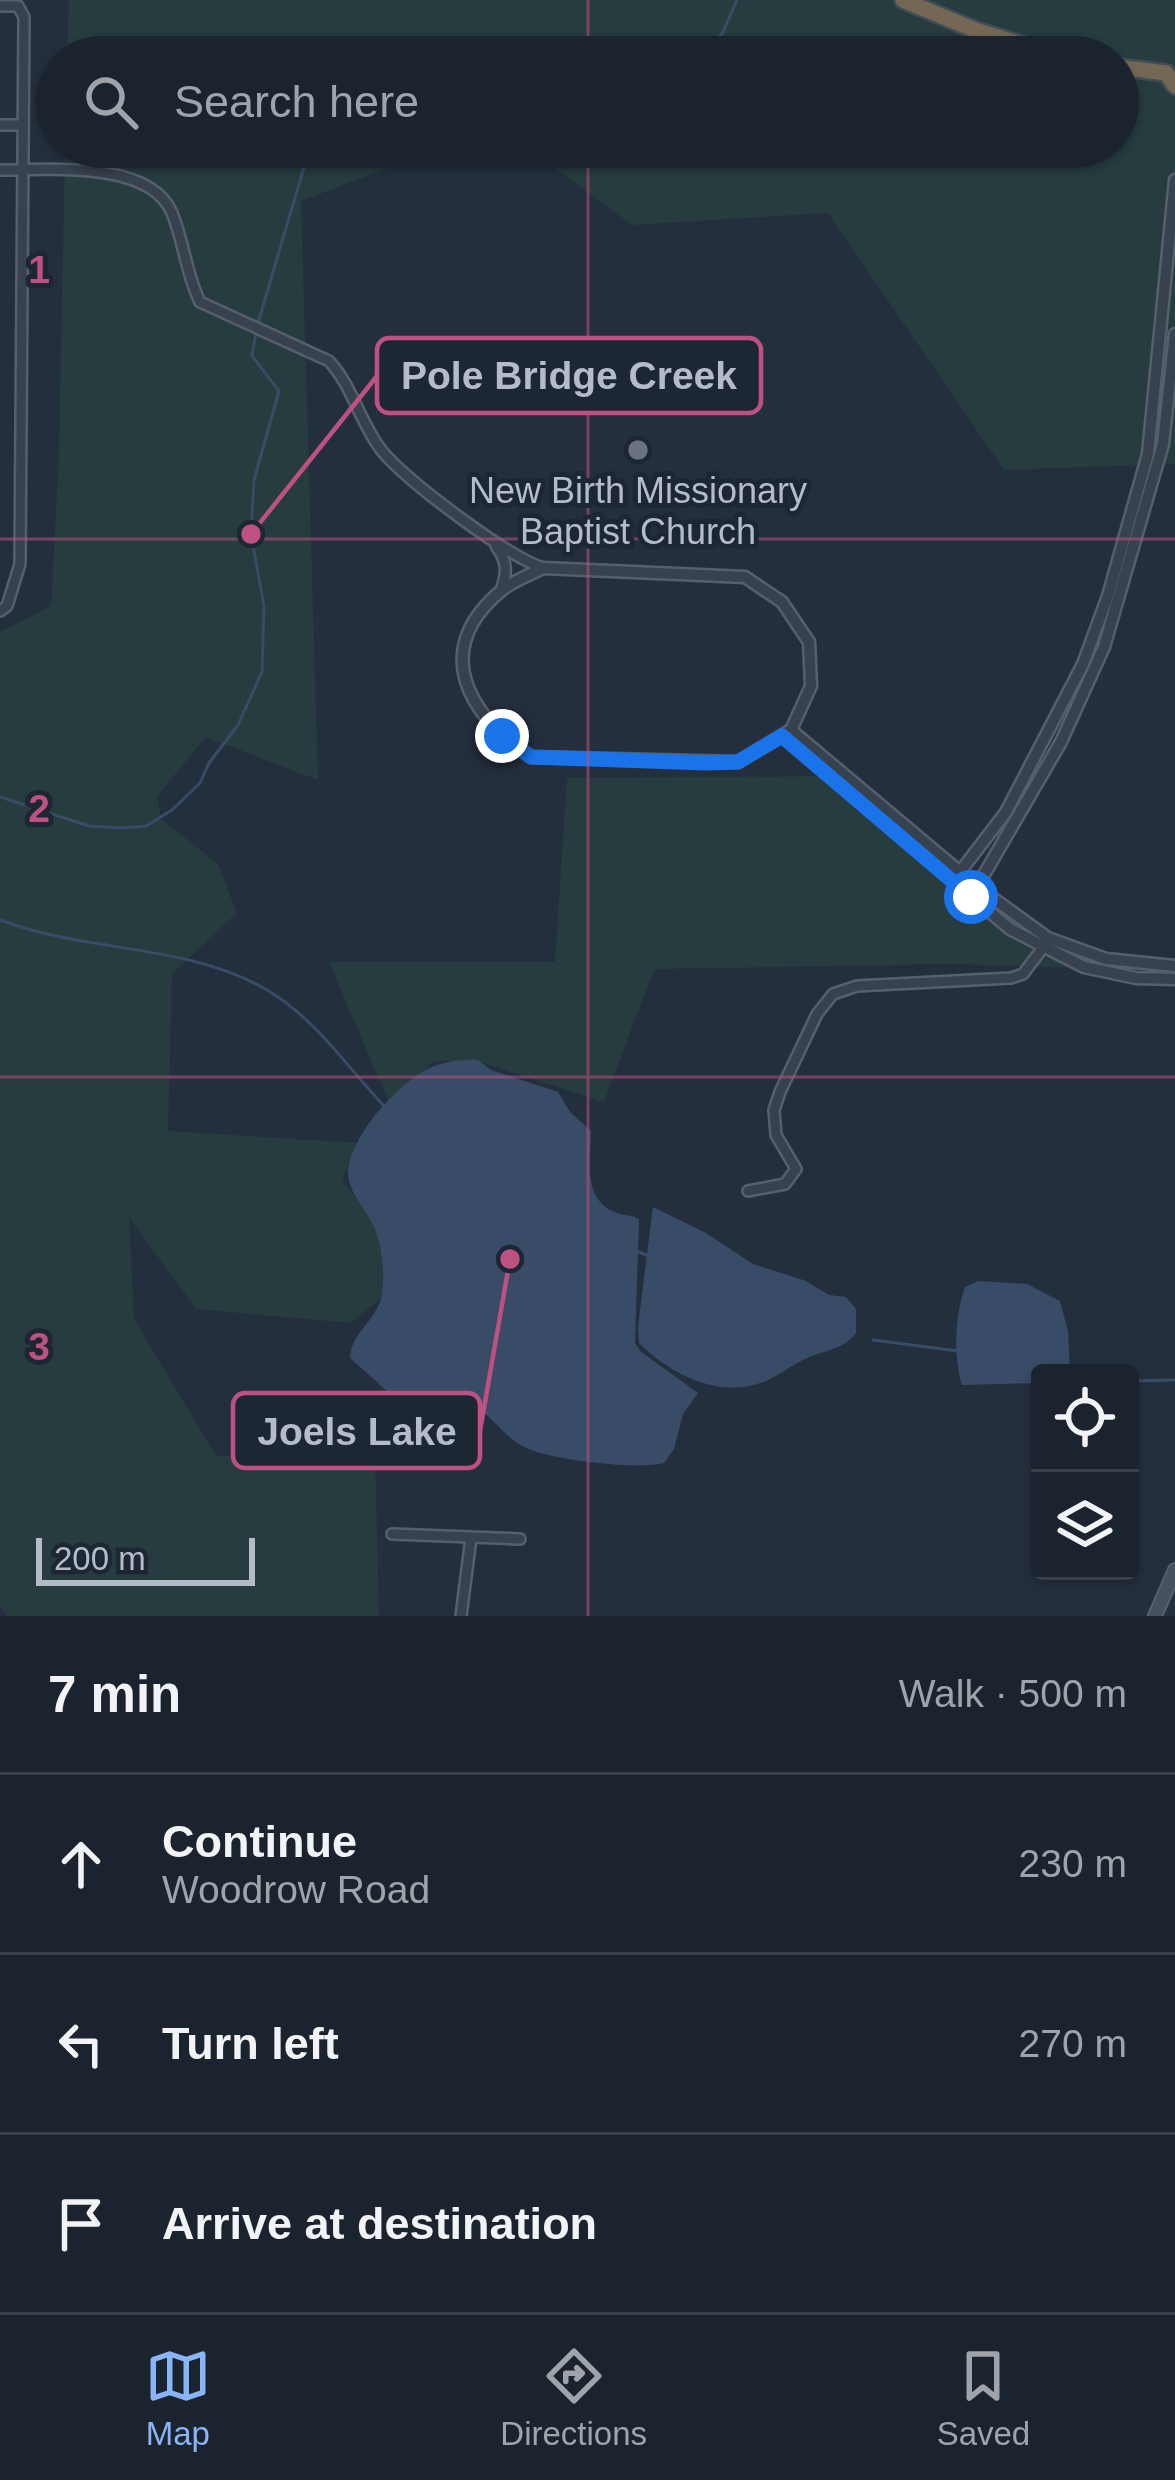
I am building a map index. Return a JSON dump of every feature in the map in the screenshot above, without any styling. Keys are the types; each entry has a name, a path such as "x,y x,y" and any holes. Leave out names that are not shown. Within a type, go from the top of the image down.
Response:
{"highway":[{"path":"903,0 994,36"},
{"path":"1139,65 1175,66"},
{"path":"1139,68 1166,74 1175,86"}],"main road":[{"path":"1155,1616 1175,1570"}],"street":[{"path":"0,6 18,6 24,17 20,564 7,606 0,611"},
{"path":"0,125 23,125"},
{"path":"0,170 115,174 142,181 164,198 172,212 200,302 329,361 341,374 383,452 493,542 543,568 745,577 782,602 809,641 811,686 786,733 738,762 531,757 505,740 476,709 462,670 467,632 501,591 507,573 504,556 493,542"},
{"path":"956,876 1006,812 1084,664 1108,596 1148,454 1175,180"},
{"path":"975,893 1061,742 1105,647 1163,444 1175,334"},
{"path":"501,591 543,568"},
{"path":"786,733 975,893 1045,944 1084,967 1136,978 1175,979"},
{"path":"1045,944 1106,959 1175,966"},
{"path":"748,1191 785,1184 796,1169 776,1135 774,1110 818,1014 833,994 857,986 1011,978 1023,974 1045,944"},
{"path":"392,1534 520,1539"},
{"path":"461,1616 471,1538"}],"green space":[{"path":"69,0 1175,0 1175,464 1004,470 828,213 632,225 555,168 1139,168 1139,36 68,36"},
{"path":"65,168 388,168 301,201 318,780 206,737 157,796 161,819 218,864 237,913 172,974 168,1131 358,1143 342,1180 379,1229 387,1294 351,1323 196,1309 129,1217 134,1319 216,1456 375,1453 379,1616 7,1616 0,1606 0,632 51,606"},
{"path":"853,776 1087,968 950,964 654,969 604,1102 477,1061 433,1061 391,1107 329,962 555,962 567,778"}],"water":[{"path":"478,1060 491,1070 558,1092 570,1112 591,1131 590,1176 596,1196 612,1211 639,1219 635,1343 698,1393 683,1414 674,1449 664,1463 614,1464 536,1452 464,1402 398,1401 350,1358 355,1341 380,1303 383,1276 375,1229 349,1181 354,1150 376,1115 419,1074 449,1062"},
{"path":"653,1207 706,1233 753,1264 806,1281 829,1295 846,1297 856,1309 856,1333 840,1346 749,1386 714,1386 666,1365 639,1343"},
{"path":"978,1281 1027,1284 1060,1301 1070,1364 1031,1364 1031,1383 962,1385 956,1349 965,1287"}],"waterway":[{"path":"720,36 737,0"},
{"path":"258,323 304,168"},
{"path":"0,797 89,826 146,826 172,810 200,783 238,725 262,672 264,606 251,534 254,480 279,391 252,356 256,333"},
{"path":"0,920 33,931 204,964 267,990 301,1015 385,1107"},
{"path":"639,1252 646,1255"},
{"path":"873,1340 958,1351"},
{"path":"1139,1381 1175,1380"}],"place":[{"name":"New Birth Missionary Baptist Church","path":"638,450"},
{"name":"Pole Bridge Creek","path":"251,534"},
{"name":"Joels Lake","path":"510,1259"}],"route":[{"path":"502,736 531,757 707,763 738,762 782,736 971,897"}]}
